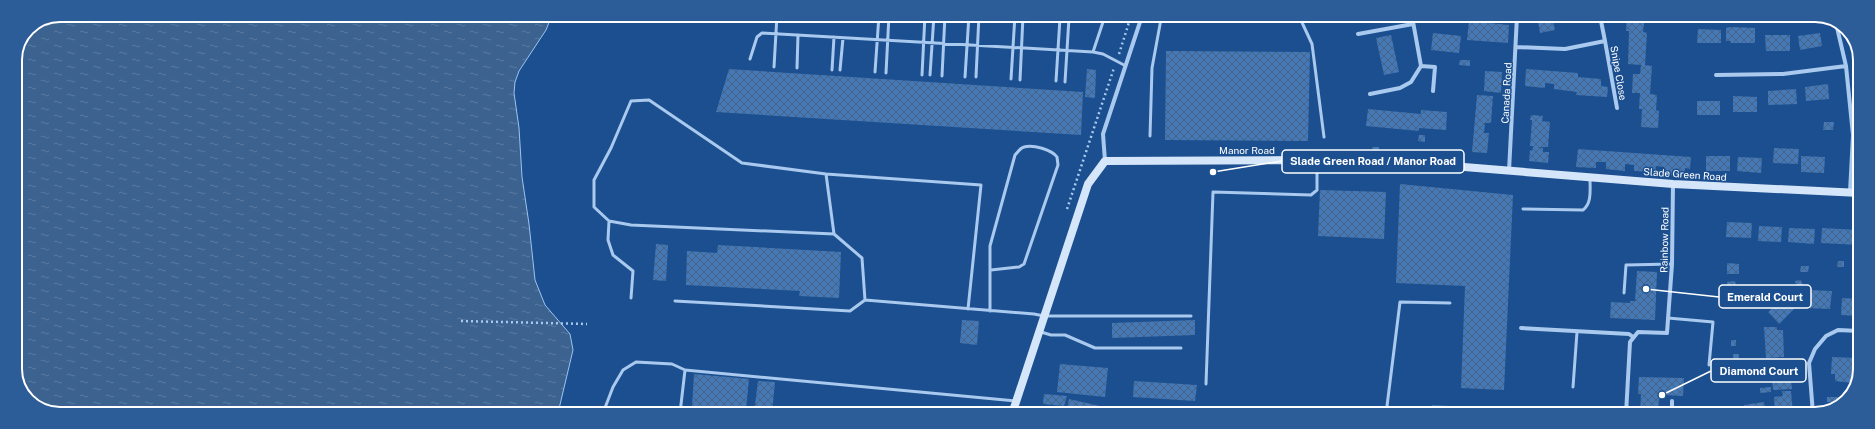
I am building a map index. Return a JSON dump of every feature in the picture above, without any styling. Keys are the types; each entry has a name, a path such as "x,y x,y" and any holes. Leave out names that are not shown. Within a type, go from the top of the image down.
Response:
{"street":[{"path":"1014,407 1088,184 1105,161 1103,134 1139,22"},
{"name":"Canada Road","path":"1509,171 1517,22"},
{"name":"Snipe Close","path":"1601,22 1617,108"},
{"path":"1358,34 1412,24 1421,66 1411,82 1400,88 1370,94"},
{"path":"1838,30 1846,66 1853,135 1850,192"},
{"name":"Snipe Close","path":"1516,47 1565,49 1605,41"},
{"path":"1421,66 1435,67 1433,91"},
{"path":"1716,74 1783,74 1846,66"},
{"name":"Manor Road","path":"1105,161 1317,160 1402,162 1509,171"},
{"name":"Slade Green Road","path":"1509,171 1673,184 1853,192"},
{"name":"Rainbow Road","path":"1521,328 1629,334 1634,337 1638,332 1667,333 1672,264 1673,184"},
{"path":"1812,407 1809,363 1815,348 1826,336 1838,330 1853,331"},
{"path":"1626,407 1630,342 1634,337"},
{"path":"1672,401 1672,407"}],"lane":[{"path":"774,67 777,22"},
{"path":"876,72 878,22"},
{"path":"886,73 888,22"},
{"path":"922,74 926,22"},
{"path":"930,75 934,22"},
{"path":"942,76 945,22"},
{"path":"965,77 969,22"},
{"path":"976,77 979,22"},
{"path":"1011,79 1015,22"},
{"path":"1020,80 1023,22"},
{"path":"1056,82 1060,22"},
{"path":"1065,82 1070,22"},
{"path":"1093,52 1103,22"},
{"path":"1150,136 1152,68 1160,22"},
{"path":"1302,22 1312,44 1324,136"},
{"path":"750,60 759,35 776,34 1093,52 1103,54 1124,65"},
{"path":"797,68 798,35"},
{"path":"832,70 834,37"},
{"path":"840,70 842,38"},
{"path":"865,300 862,258 834,234 631,225 609,221 594,207 594,180 611,148 631,101 649,100 742,164 826,174 981,185 968,309"},
{"path":"990,311 990,246 1015,155 1025,146 1049,150 1057,157 1058,165 1024,264 1019,267 991,270"},
{"path":"1206,384 1213,192 1311,195 1317,190 1317,160"},
{"path":"826,174 834,234"},
{"path":"1523,209 1583,210 1590,201 1590,177"},
{"path":"609,221 608,240 613,255 633,271 631,298"},
{"path":"1624,293 1626,265 1672,264"},
{"path":"675,301 850,311 865,300 1044,316 1191,316"},
{"path":"1387,407 1400,302 1450,304"},
{"path":"1668,318 1713,322 1709,365"},
{"path":"1039,332 1051,335 1065,335 1095,348 1181,348"},
{"path":"1573,386 1577,332"},
{"path":"605,407 613,387 623,370 636,362 672,364 685,370 1016,401"},
{"path":"681,407 685,370"}],"path":[{"path":"461,321 587,324"}],"water":[{"path":"60,22 549,22 546,30 519,71 515,82 514,93 519,128 522,177 535,280 545,305 570,334 573,350 559,407 60,407 41,402 27,388 22,371 22,60 28,39 39,28"}],"building":[{"path":"1469,22 1509,25 1508,43 1467,40"},
{"path":"1538,22 1553,22 1555,30 1540,33"},
{"path":"1627,22 1644,22 1643,32 1647,33 1645,65 1652,66 1650,94 1657,95 1656,110 1659,111 1658,128 1641,127 1642,109 1639,109 1640,93 1632,93 1633,74 1640,74 1641,65 1628,64 1629,31 1626,31"},
{"path":"1726,28 1755,28 1755,43 1730,43 1731,41 1726,41"},
{"path":"1698,29 1721,30 1721,43 1697,43"},
{"path":"1433,33 1461,36 1459,53 1431,50"},
{"path":"1820,33 1822,46 1800,50 1798,36"},
{"path":"1391,35 1399,72 1384,75 1376,38"},
{"path":"1765,35 1790,35 1790,51 1766,51"},
{"path":"1166,51 1310,52 1308,141 1165,140"},
{"path":"1460,60 1470,60 1470,66 1459,65"},
{"path":"729,69 1083,92 1081,135 716,112"},
{"path":"1087,69 1096,70 1095,98 1085,97"},
{"path":"1526,69 1578,73 1578,77 1601,79 1601,86 1608,87 1607,97 1576,95 1577,92 1554,89 1554,84 1545,83 1545,88 1525,86"},
{"path":"1485,71 1502,72 1501,93 1484,91"},
{"path":"1828,84 1829,99 1806,101 1805,87"},
{"path":"1796,89 1797,104 1768,105 1768,91"},
{"path":"1477,95 1493,96 1491,123 1485,123 1484,133 1489,133 1487,153 1472,152"},
{"path":"1733,96 1757,97 1757,112 1733,112"},
{"path":"1697,101 1720,101 1720,115 1697,115"},
{"path":"1368,109 1421,114 1421,110 1447,112 1446,130 1419,128 1419,131 1366,126"},
{"path":"1531,115 1543,116 1542,121 1550,122 1548,147 1537,147 1543,148 1543,152 1549,152 1548,163 1529,161 1530,150 1532,151 1533,146 1530,146"},
{"path":"1824,122 1834,122 1833,130 1823,130"},
{"path":"1419,135 1425,135 1425,142 1418,141"},
{"path":"1372,147 1379,147 1379,152 1372,151"},
{"path":"1774,148 1799,149 1798,164 1773,163"},
{"path":"1578,149 1691,157 1690,169 1685,168 1684,176 1664,175 1664,167 1656,166 1656,172 1634,171 1634,165 1625,164 1625,171 1606,169 1606,162 1596,162 1596,168 1576,167"},
{"path":"1706,156 1730,156 1730,171 1706,171"},
{"path":"1801,156 1825,157 1824,173 1801,172"},
{"path":"1738,157 1762,158 1761,173 1737,171"},
{"path":"1400,184 1513,195 1504,390 1461,388 1465,286 1396,283"},
{"path":"1320,190 1386,192 1384,239 1318,236"},
{"path":"1727,222 1752,223 1751,238 1726,237"},
{"path":"1759,226 1782,227 1781,242 1758,241"},
{"path":"1789,228 1815,229 1814,244 1788,242"},
{"path":"1822,228 1853,230 1853,245 1821,243"},
{"path":"656,244 668,245 666,281 653,280"},
{"path":"718,245 841,252 839,298 799,296 800,291 686,285 687,251 717,253"},
{"path":"1838,261 1844,261 1844,267 1837,267"},
{"path":"1727,263 1739,264 1739,274 1727,274"},
{"path":"1801,266 1809,266 1808,272 1800,272"},
{"path":"1637,271 1657,272 1655,320 1610,318 1611,302 1630,303 1630,301 1635,301"},
{"path":"1801,280 1807,299 1801,301 1795,281"},
{"path":"1735,281 1736,286 1728,287 1727,282"},
{"path":"1808,290 1832,291 1830,309 1806,308"},
{"path":"1785,295 1797,306 1779,324 1768,312"},
{"path":"1842,298 1853,299 1853,316 1841,315"},
{"path":"962,320 979,321 977,345 960,343"},
{"path":"1195,320 1195,335 1112,338 1112,323"},
{"path":"1764,327 1777,327 1777,330 1783,330 1784,357 1766,358"},
{"path":"1731,340 1736,340 1736,346 1731,346"},
{"path":"1733,354 1739,354 1739,362 1733,362"},
{"path":"1832,357 1853,358 1850,383 1835,381 1835,374 1831,374"},
{"path":"1789,363 1792,389 1773,390 1771,364"},
{"path":"1060,364 1108,368 1105,397 1057,392"},
{"path":"694,374 749,379 746,407 692,406"},
{"path":"1639,377 1684,378 1683,396 1664,395 1664,399 1659,399 1658,407 1640,407 1641,394 1638,394"},
{"path":"758,381 775,382 773,407 755,407"},
{"path":"1134,381 1197,385 1195,401 1133,397"},
{"path":"1771,387 1771,392 1760,393 1760,388"},
{"path":"1782,391 1791,391 1792,407 1775,407 1774,397 1783,396"},
{"path":"1044,394 1067,396 1064,406 1043,404"},
{"path":"1827,397 1839,397 1833,402 1827,402"},
{"path":"1069,399 1104,407 1067,407"},
{"path":"1764,402 1765,407 1744,407 1744,405"},
{"path":"1432,405 1467,407 1432,407"}],"place":[{"name":"Slade Green Road / Manor Road","path":"1213,172"},
{"name":"Emerald Court","path":"1646,289"},
{"name":"Diamond Court","path":"1662,395"}]}
